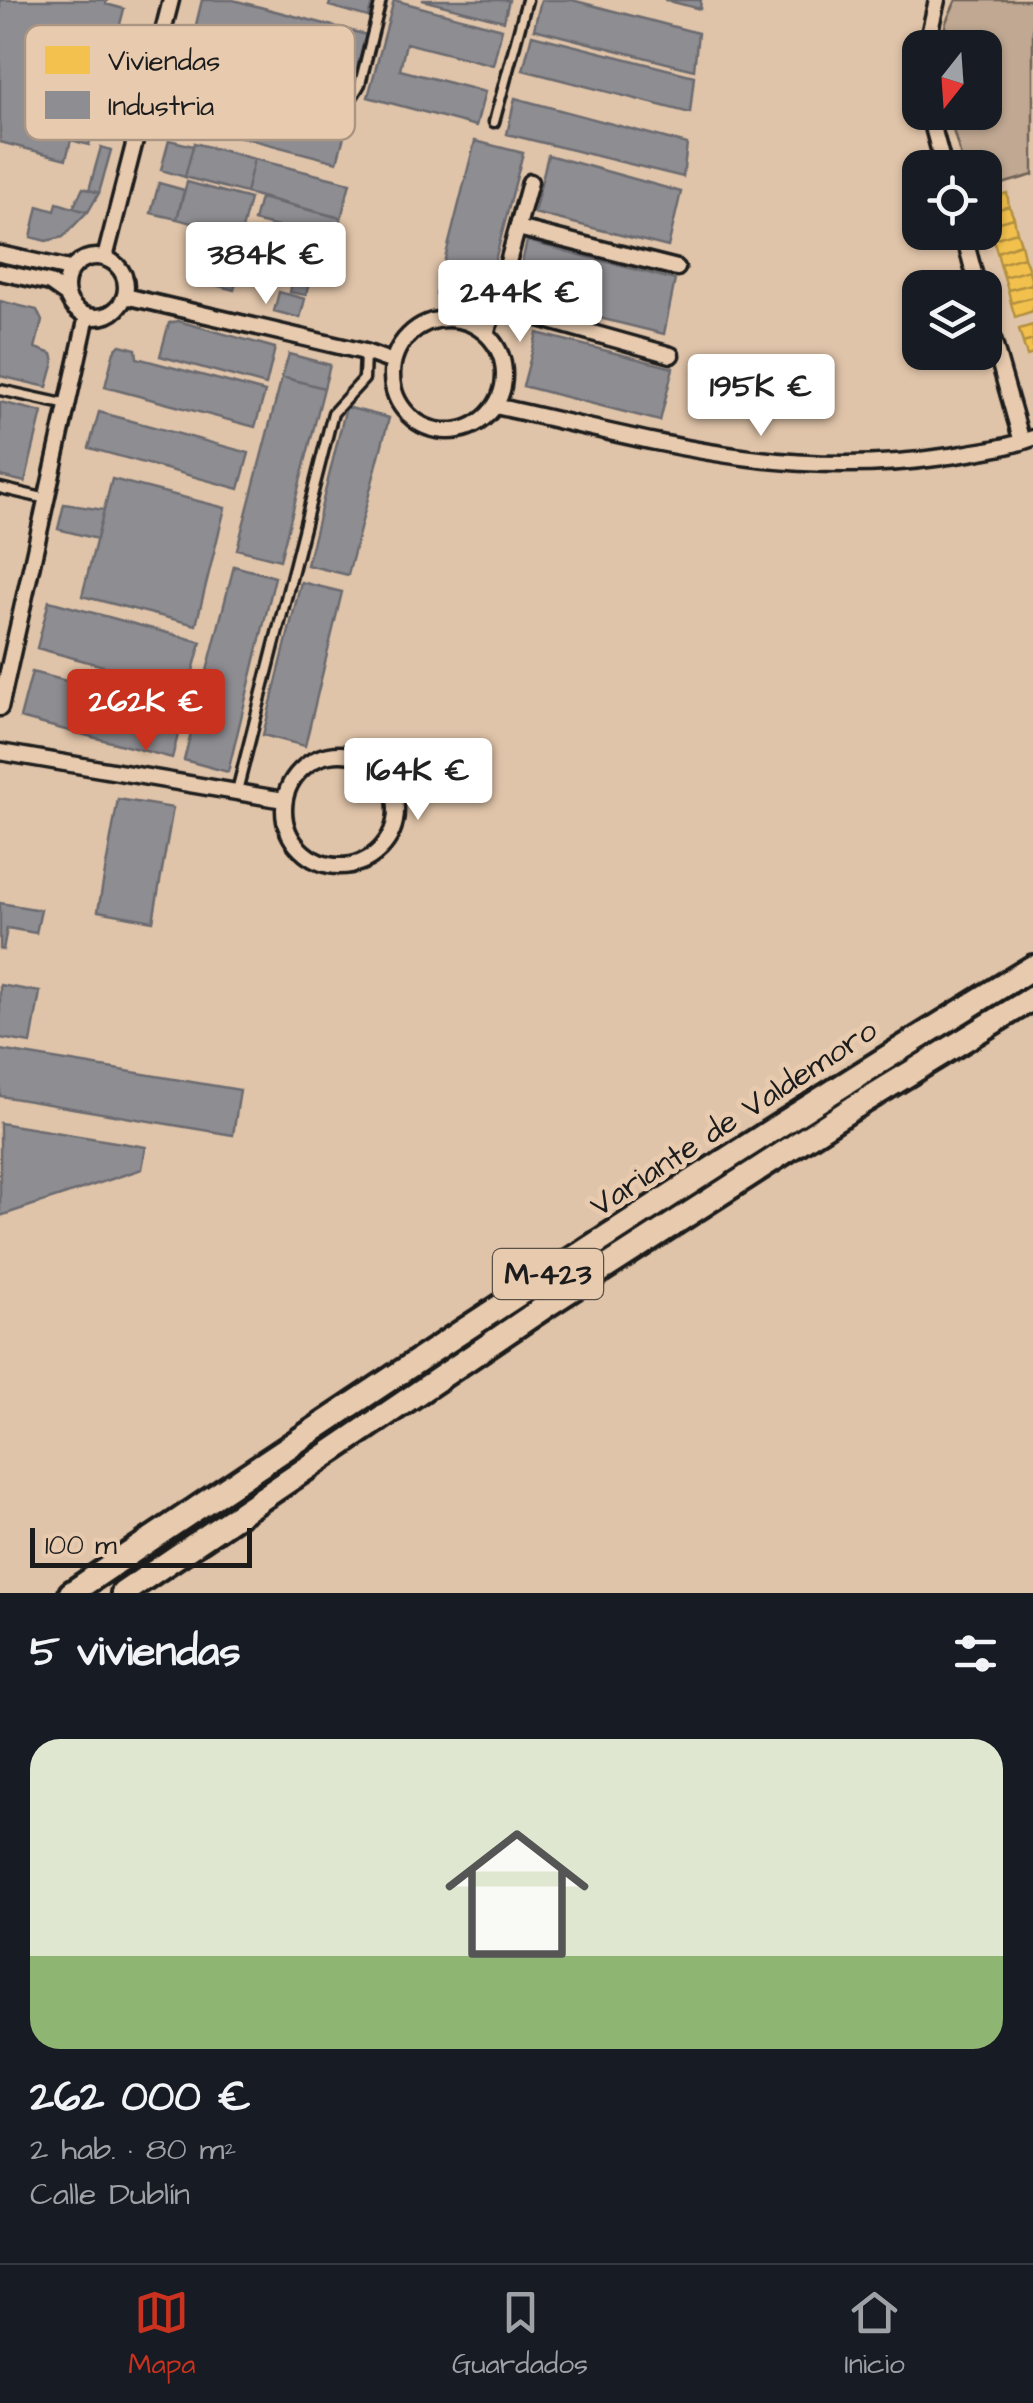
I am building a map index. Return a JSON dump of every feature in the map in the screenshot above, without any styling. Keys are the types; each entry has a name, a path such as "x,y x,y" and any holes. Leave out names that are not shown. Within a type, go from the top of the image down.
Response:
{"main road":[{"name":"Variante de Valdemoro","path":"71,1593 547,1274 835,1088 1033,968"},
{"name":"Variante de Valdemoro","path":"123,1593 546,1306 853,1108 1033,998"}],"street":[{"path":"165,25 171,0"},
{"path":"930,30 937,0"},
{"path":"106,258 136,140"},
{"path":"486,333 530,182"},
{"path":"518,228 677,268"},
{"path":"0,254 70,269"},
{"path":"86,258 106,258 120,268 126,280 125,296 110,314 88,316 74,308 67,294 70,269 86,258"},
{"path":"0,272 50,283 67,294"},
{"path":"125,296 365,352 393,362"},
{"path":"496,306 671,355"},
{"path":"0,708 88,316"},
{"path":"439,320 472,324 486,333 502,360 502,391 484,418 452,431 434,429 405,411 392,380 393,362 410,334 439,320"},
{"path":"495,406 690,451 834,466 896,464 1028,440 1002,362"},
{"path":"0,752 284,800"},
{"path":"336,752 349,754 362,757 383,772 395,794 397,819 387,843 368,860 344,867 318,863 298,848 285,826 284,800 293,777 312,760 336,752"}],"lane":[{"path":"355,92 381,0"},
{"path":"494,122 527,0"},
{"path":"238,792 333,413 364,379 365,352"},
{"path":"0,390 68,405"},
{"path":"0,488 47,498"}],"shaded area":[{"path":"956,0 1033,0 1033,175 1002,184 1002,150 959,150 953,130 1002,130 1002,30 944,30"}],"building: Viviendas":[{"path":"1007,193 1009,206 1002,208 1002,194"},
{"path":"1009,206 1014,218 1002,221 1002,208"},
{"path":"1014,218 1017,232 1002,236 1002,221"},
{"path":"1017,232 1021,244 997,252 1002,250 1002,236"},
{"path":"1021,244 1024,257 1000,264 997,252"},
{"path":"1024,257 1029,270 1004,277 1000,264"},
{"path":"1029,270 1032,284 1008,290 1004,277"},
{"path":"1032,284 1033,297 1011,303 1008,290"},
{"path":"1033,297 1033,311 1015,317 1011,303"},
{"path":"1033,325 1033,340 1023,343 1019,329"},
{"path":"1033,340 1033,354 1027,356 1023,343"}],"building: Industria":[{"path":"0,0 107,0 106,4 124,9 120,25 25,25 25,140 71,140 66,159 0,142"},
{"path":"202,0 233,0 329,25 196,25"},
{"path":"331,0 373,0 368,17 329,6"},
{"path":"394,0 502,29 493,65 406,43 400,70 485,92 476,126 368,97"},
{"path":"422,0 509,0 504,21"},
{"path":"541,0 572,0 698,33 694,70 534,29"},
{"path":"665,0 701,0 700,9"},
{"path":"355,32 371,36 359,80 355,79"},
{"path":"532,35 694,76 690,113 523,70"},
{"path":"515,98 687,144 683,177 507,134"},
{"path":"169,140 193,146 185,177 161,170"},
{"path":"253,140 343,140 337,162"},
{"path":"475,141 523,153 483,306 436,294"},
{"path":"194,143 254,159 246,193 185,177"},
{"path":"101,147 111,150 99,193 89,190"},
{"path":"548,155 681,192 668,247 534,213"},
{"path":"254,159 350,183 341,218 246,193"},
{"path":"187,182 250,199 240,237 177,219"},
{"path":"159,183 184,190 177,219 151,213"},
{"path":"83,188 99,193 88,212 73,208"},
{"path":"260,198 341,218 335,241 254,221"},
{"path":"57,203 87,212 63,237 46,241 31,237 38,206 55,211"},
{"path":"207,228 248,239 234,290 193,279"},
{"path":"305,233 320,237 306,295 290,292"},
{"path":"527,241 675,280 664,334 514,297"},
{"path":"279,292 305,299 300,318 274,311"},
{"path":"0,301 37,310 42,321 35,348 52,354 54,362 47,387 0,376"},
{"path":"178,321 275,348 266,385 160,356 169,323"},
{"path":"537,333 673,368 660,421 523,386"},
{"path":"120,345 136,349 137,358 265,392 255,427 105,387 114,351"},
{"path":"289,354 330,365 324,388 282,377"},
{"path":"282,377 324,388 280,560 237,549"},
{"path":"0,402 42,412 25,482 0,476"},
{"path":"346,407 389,418 348,575 307,565"},
{"path":"99,412 249,453 239,489 89,448"},
{"path":"112,479 225,508 196,625 82,596"},
{"path":"64,504 104,510 97,539 58,529"},
{"path":"234,566 275,577 228,772 184,760"},
{"path":"301,582 342,592 305,746 263,735"},
{"path":"49,601 201,642 188,689 37,648"},
{"path":"32,672 184,712 172,758 20,718"},
{"path":"118,799 173,808 153,921 98,911"},
{"path":"0,903 41,910 36,933 7,928 3,950 0,949"},
{"path":"0,985 40,992 31,1043 0,1038"},
{"path":"0,1050 240,1090 233,1135 0,1096"},
{"path":"0,1123 146,1147 142,1169 0,1216"}]}
